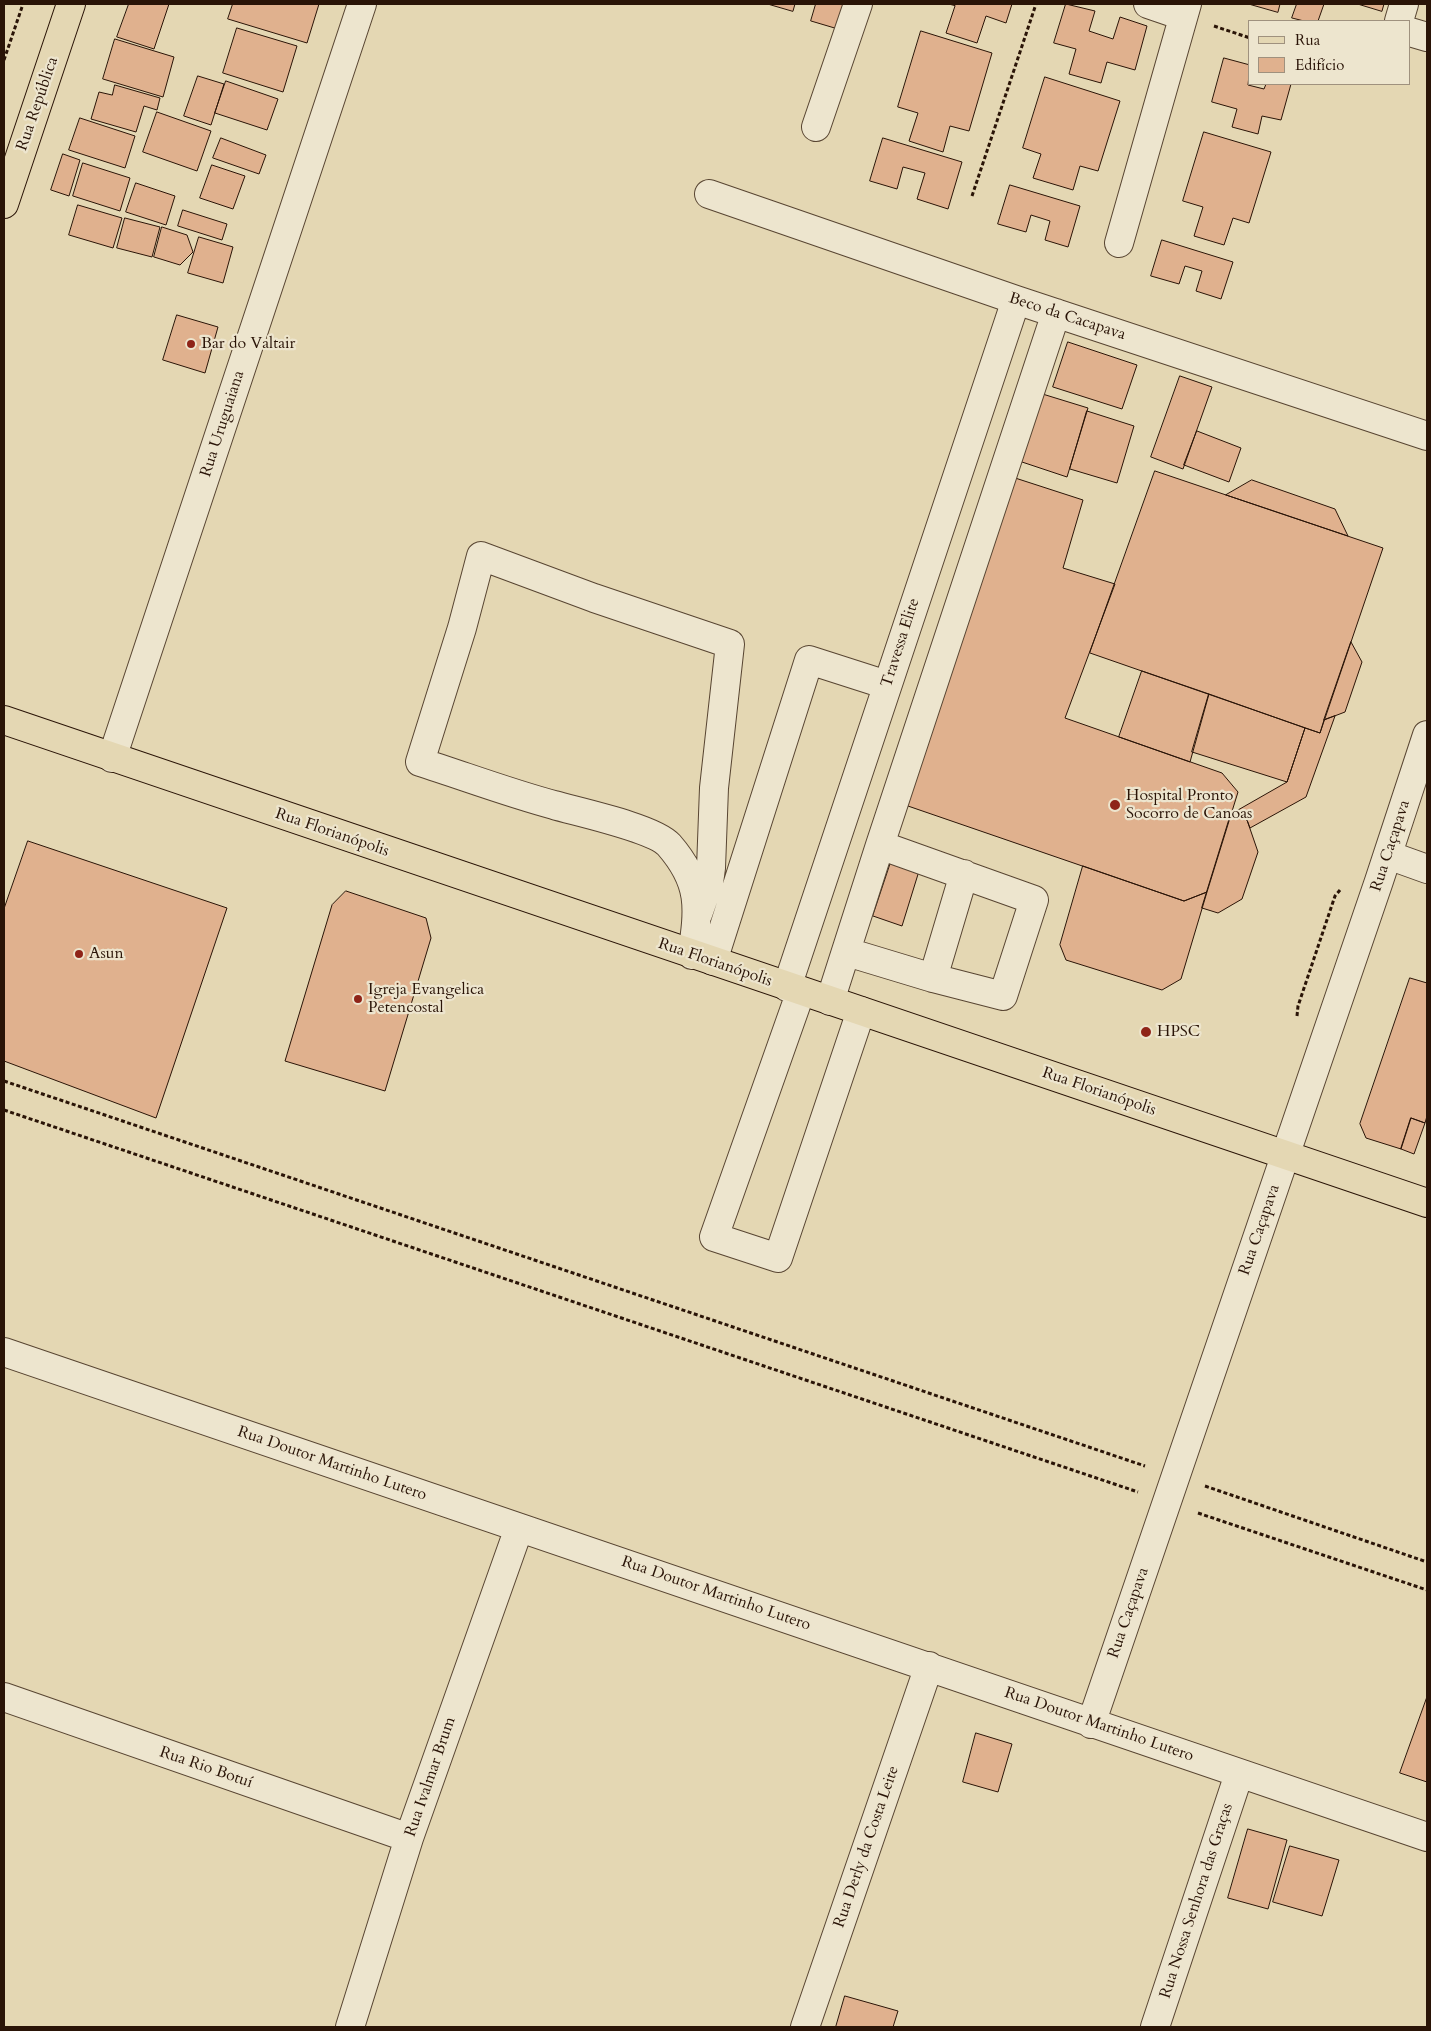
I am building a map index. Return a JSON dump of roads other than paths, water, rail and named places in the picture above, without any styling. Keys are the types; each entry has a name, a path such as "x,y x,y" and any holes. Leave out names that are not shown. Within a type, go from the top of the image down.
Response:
{"main road":[{"name":"Rua República","path":"4,204 72,4"},
{"name":"Rua Florianópolis","path":"4,720 1427,1204"}],"street":[{"name":"Rua Uruguaiana","path":"112,758 362,4"},
{"path":"816,128 858,4"},
{"path":"1119,243 1185,10 1148,4"},
{"path":"1399,20 1404,4"},
{"path":"1411,32 1427,37"},
{"name":"Beco da Cacapava","path":"709,194 1016,300 1427,436"},
{"name":"Travessa Elite","path":"861,1012 778,1258 714,1237 794,989 887,686 1016,300"},
{"path":"830,1001 1056,313"},
{"path":"698,914 709,883 711,868 714,788 730,644 594,598 481,556 462,628 420,762 554,805 614,821 641,830 667,843 684,864 695,888 703,958"},
{"path":"703,958 809,660 887,686"},
{"name":"Rua Caçapava","path":"1092,1724 1388,856 1427,735"},
{"path":"847,952 932,978 1003,996 1034,900 880,845"},
{"path":"1388,856 1427,869"},
{"path":"932,978 964,874"},
{"name":"Rua Doutor Martinho Lutero","path":"4,1352 1427,1837"},
{"name":"Rua Ivalmar Brum","path":"350,2027 409,1838 519,1528"},
{"name":"Rua Derly da Costa Leite","path":"805,2027 929,1666"},
{"name":"Rua Rio Botuí","path":"4,1697 409,1838"},
{"name":"Rua Nossa Senhora das Graças","path":"1156,2027 1239,1774"}],"place":[{"name":"Bar do Valtair","path":"191,344"},
{"name":"Hospital Pronto Socorro de Canoas","path":"1115,805"},
{"name":"Asun","path":"79,954"},
{"name":"Igreja Evangelica Petencostal","path":"358,999"},
{"name":"HPSC","path":"1146,1032"}]}
